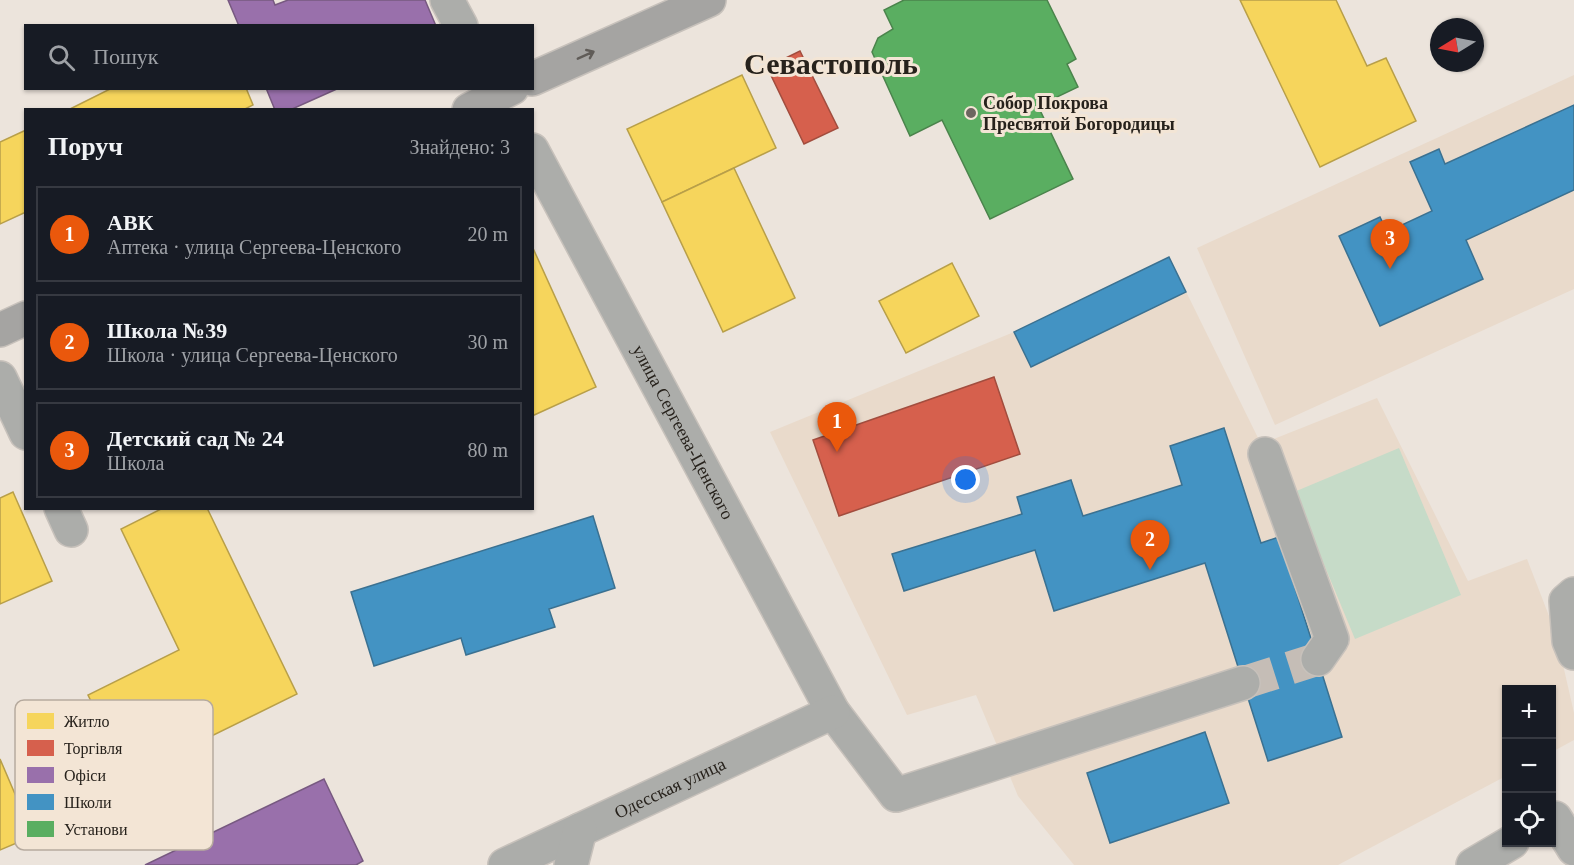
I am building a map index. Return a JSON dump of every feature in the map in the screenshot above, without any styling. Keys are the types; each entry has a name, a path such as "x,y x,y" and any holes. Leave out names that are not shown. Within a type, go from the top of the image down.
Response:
{"main road":[{"path":"534,78 709,0"},
{"path":"474,108 506,95"},
{"path":"0,330 24,319"}],"street":[{"path":"447,0 460,24"},
{"name":"улица Сергеева-Ценского","path":"534,154 833,712 896,795 1243,683"},
{"path":"0,378 24,429"},
{"path":"1265,454 1332,639 1318,659"},
{"path":"1574,594 1566,601 1569,641 1574,653"},
{"name":"Одесская улица","path":"506,865 833,712"},
{"path":"1560,816 1574,849"},
{"path":"571,865 580,830"},
{"path":"1473,865 1505,847"}],"shaded area":[{"path":"1574,75 1574,289 1275,425 1197,248"},
{"path":"1169,257 1261,444 1377,398 1468,581 1527,559 1556,634 1574,713 1574,740 1556,750 1556,685 1502,685 1502,778 1338,865 1074,865 1018,796 976,695 907,715 770,432 1014,332"}],"green space":[{"path":"1399,448 1461,595 1355,639 1294,492"}],"building: Житло":[{"path":"1240,0 1336,0 1367,66 1386,58 1416,121 1320,167"},
{"path":"742,75 776,148 662,202 627,129"},
{"path":"108,90 247,90 253,105 247,108 72,108"},
{"path":"24,131 24,213 0,224 0,142"},
{"path":"734,168 795,298 723,332 662,202"},
{"path":"534,250 596,387 534,415"},
{"path":"952,263 979,316 906,353 879,301"},
{"path":"13,492 52,581 0,604 0,498"},
{"path":"159,510 208,510 297,694 213,735 213,700 90,700 88,695 179,650 121,529"},
{"path":"0,759 15,794 15,844 0,850"}],"building: Торгівля":[{"path":"800,51 838,128 804,144 767,67"},
{"path":"994,377 1020,454 839,516 813,440"}],"building: Офіси":[{"path":"228,0 273,0 275,5 288,0 425,0 435,24 238,24"},
{"path":"267,90 335,90 294,108 274,108"},
{"path":"324,779 363,861 356,865 145,865 176,850 213,850 213,832"}],"building: Школи":[{"path":"1574,105 1574,190 1466,240 1483,279 1380,326 1339,236 1380,217 1387,232 1432,211 1410,162 1439,149 1445,164"},
{"path":"1169,257 1186,292 1031,367 1014,332"},
{"path":"1224,428 1261,543 1279,537 1342,737 1268,761 1205,563 1054,611 1035,550 904,591 892,554 1022,514 1017,497 1071,480 1083,516 1182,485 1170,446"},
{"path":"593,516 615,588 549,609 555,627 466,655 461,638 374,666 351,592"},
{"path":"1205,732 1229,803 1110,843 1087,773"}],"building: Установи":[{"name":"Собор Покрова Пресвятой Богородицы","path":"904,0 1047,0 1076,59 1067,64 1078,87 1038,106 1073,179 990,219 942,120 910,136 872,52 878,38 893,29 884,10"}],"tunnel":[{"path":"1243,683 1318,659"}],"place":[{"name":"Собор Покрова Пресвятой Богородицы","path":"971,113"},
{"name":"Детский сад № 24","path":"1390,269"},
{"name":"АВК","path":"837,452"},
{"name":"Школа №39","path":"1150,570"}],"district":[{"name":"Севастополь","path":"831,64"}]}
